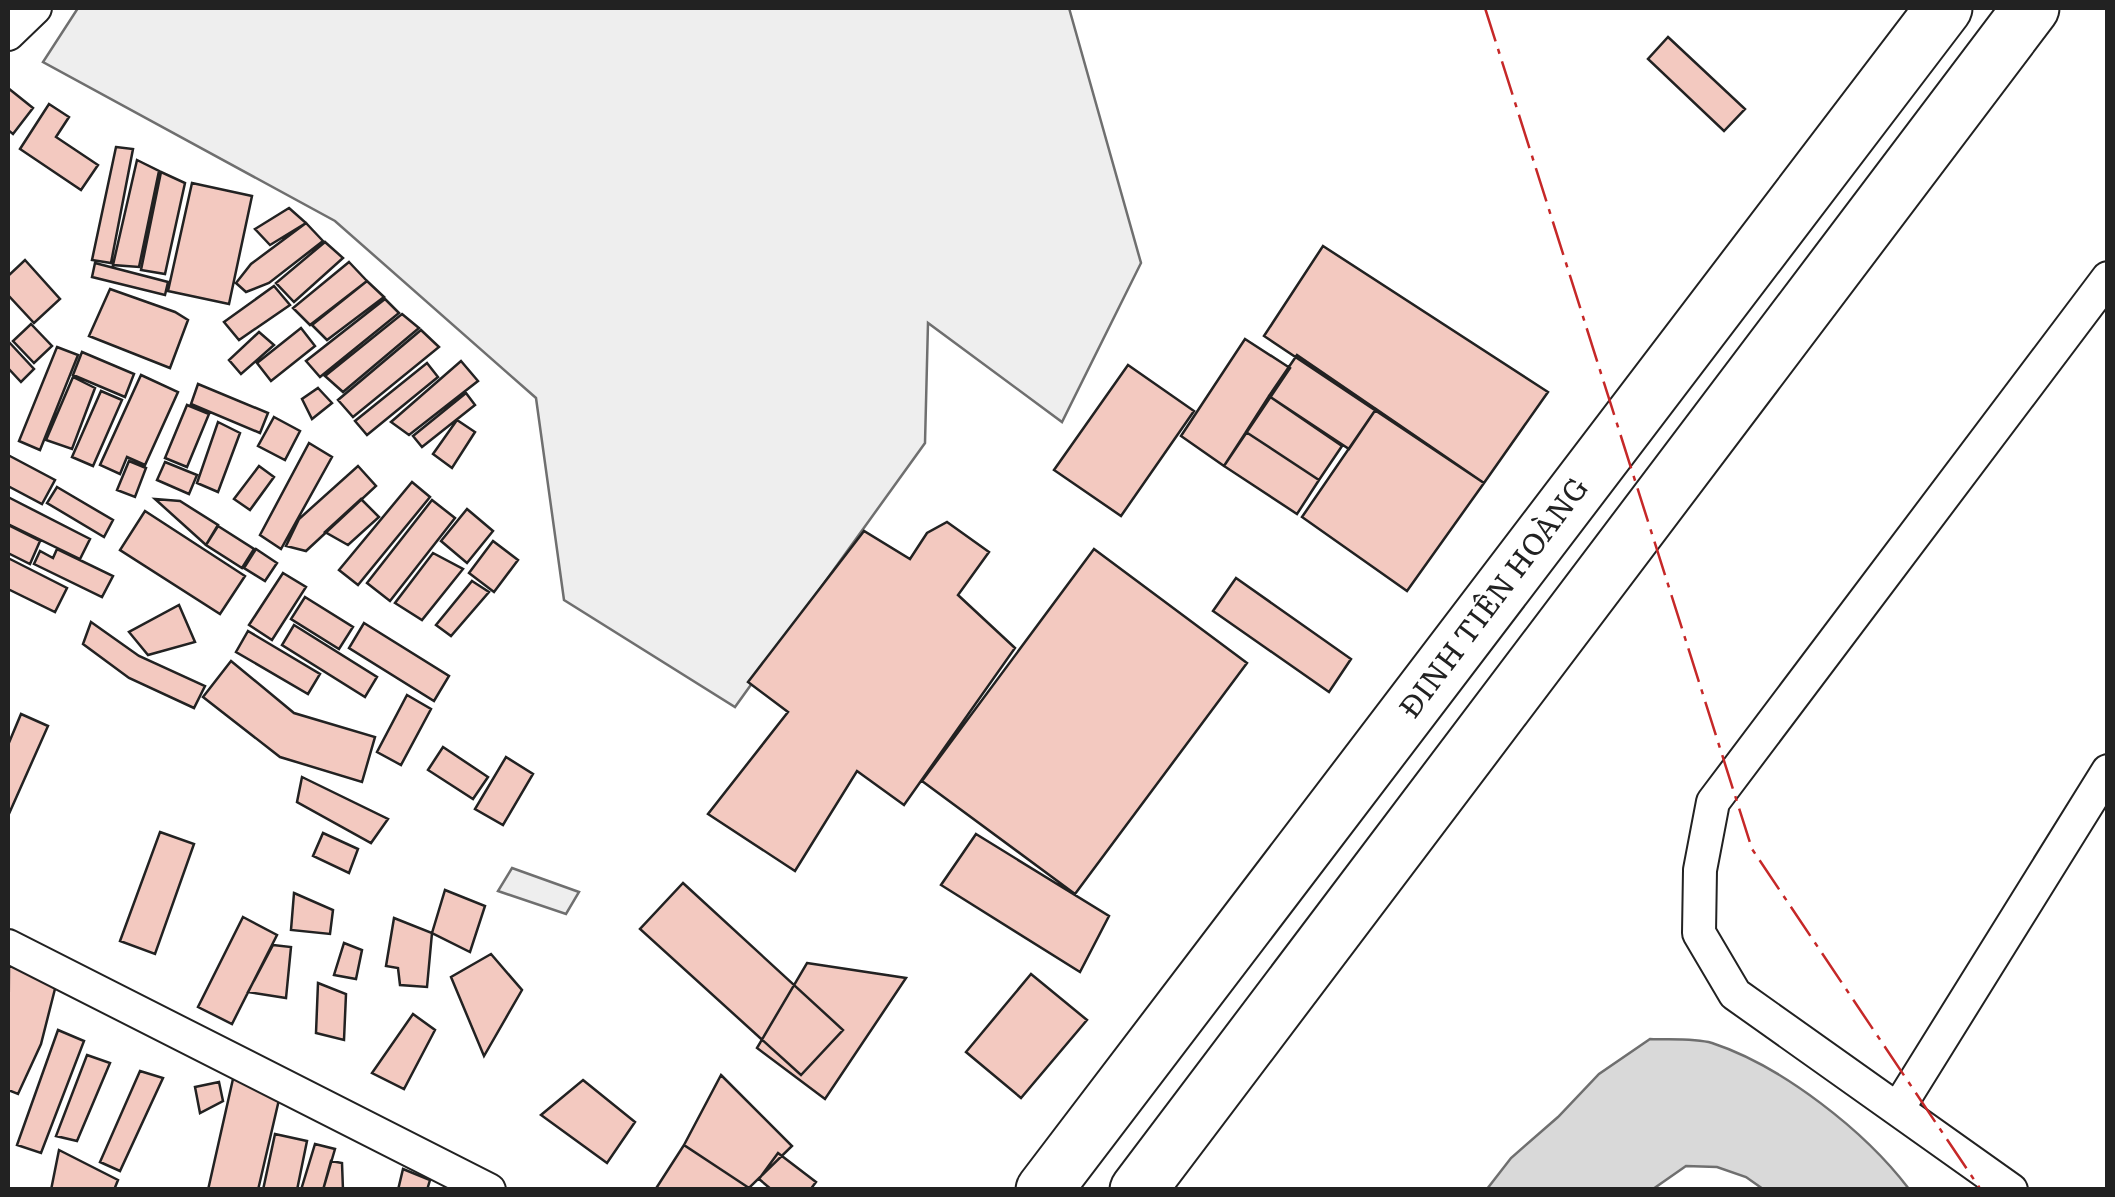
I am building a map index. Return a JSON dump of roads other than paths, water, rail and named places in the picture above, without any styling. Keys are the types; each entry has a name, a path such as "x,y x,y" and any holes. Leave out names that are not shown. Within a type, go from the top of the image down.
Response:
{"highway":[{"name":"ĐINH TIÊN HOÀNG","path":"1044,1190 1944,8"},
{"path":"1138,1190 2031,8"}],"street":[{"path":"8,34 34,8"},
{"path":"2012,1190 1736,994 1699,934 1700,870 1713,802 2108,278"},
{"path":"1899,1107 2108,771"},
{"path":"8,946 489,1190"}]}
